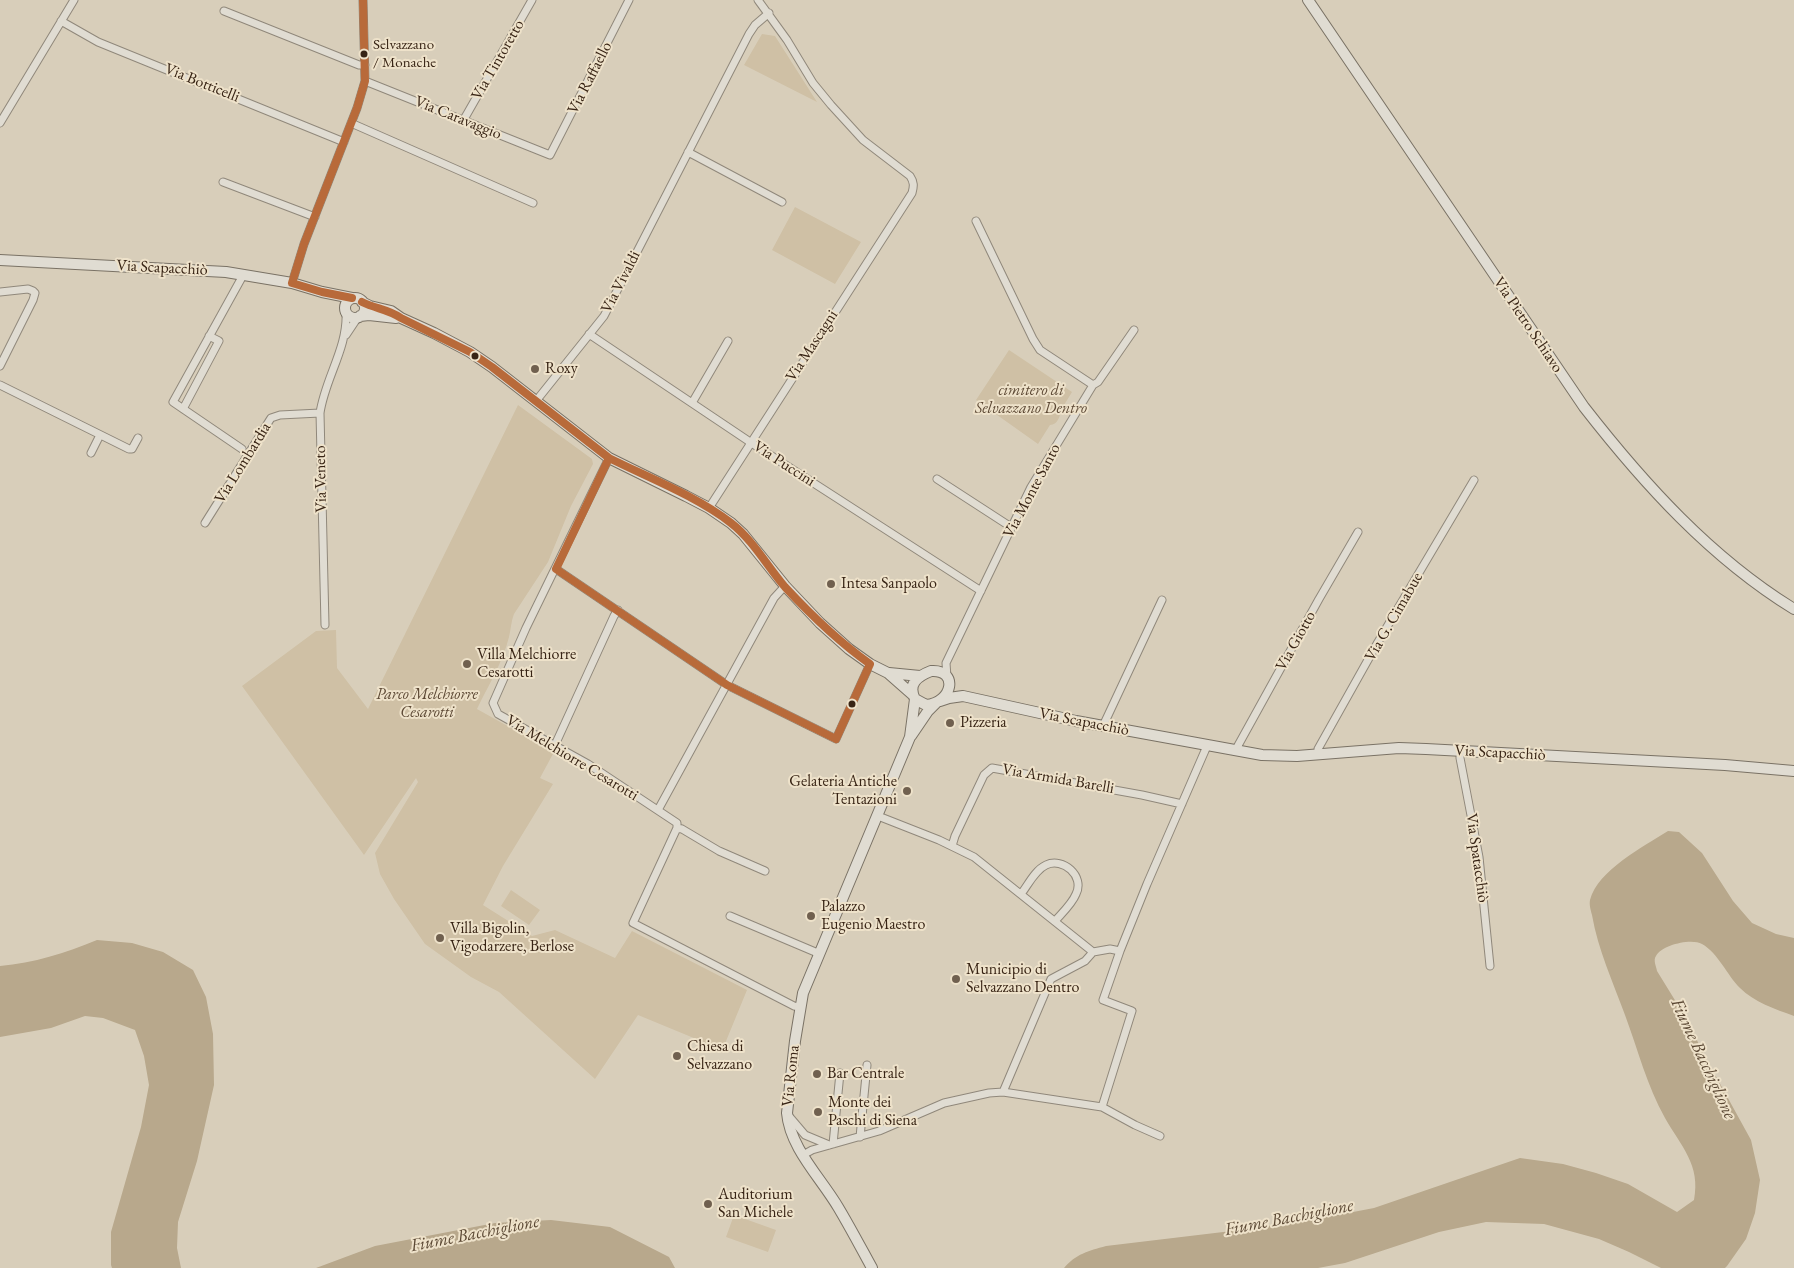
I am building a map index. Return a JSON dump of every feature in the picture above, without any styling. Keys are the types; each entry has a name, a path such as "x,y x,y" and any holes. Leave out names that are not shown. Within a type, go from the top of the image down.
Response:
{"street":[{"path":"0,123 74,0"},
{"path":"292,283 365,81 363,0"},
{"name":"Via Tintoretto","path":"463,121 532,0"},
{"name":"Via Raffaello","path":"550,155 629,0"},
{"path":"758,0 769,14"},
{"name":"Via Pietro Schiavo","path":"1308,0 1584,408 1622,456 1655,493 1694,531 1778,599 1794,609"},
{"path":"224,11 358,65 364,65"},
{"name":"Via Vivaldi","path":"536,402 604,316 749,34 755,25 769,14"},
{"name":"Via Mascagni","path":"708,508 912,193 913,184 910,176 863,140 831,105 813,83 769,14"},
{"name":"Via Botticelli","path":"61,21 98,42 344,142"},
{"name":"Via Caravaggio","path":"365,81 550,155"},
{"path":"351,123 533,203"},
{"path":"688,152 782,202"},
{"path":"223,182 315,217"},
{"path":"976,221 1040,350 1093,385"},
{"name":"Via Scapacchiò","path":"0,260 201,270 242,274 292,283 358,300 370,306 391,311 401,318 470,352 609,458 708,508 731,523 743,534 786,586 820,623 849,649 870,664 888,673 914,697"},
{"path":"242,274 173,402 242,449"},
{"path":"0,292 28,289 35,293 0,366"},
{"name":"Via Scapacchiò","path":"322,292 353,317 378,315 401,318"},
{"path":"346,312 346,303 358,300 364,311 359,316"},
{"name":"Via Veneto","path":"325,625 320,413 325,392 344,338 347,324 346,312"},
{"name":"Via Veneto","path":"344,338 359,316"},
{"name":"Via Monte Santo","path":"936,670 946,663 1031,486 1093,385 1098,382 1134,330"},
{"name":"Via Puccini","path":"590,334 750,442 981,591"},
{"path":"183,409 220,341 209,336"},
{"path":"692,403 728,341"},
{"path":"0,385 129,450 132,449 138,438"},
{"name":"Via Lombardia","path":"204,523 271,418 280,414 320,413"},
{"path":"91,453 100,435"},
{"name":"Via Melchiorre Cesarotti","path":"609,458 526,628 493,703 498,714 588,764 677,823 677,828 682,829 719,851 765,870"},
{"path":"938,479 1012,527"},
{"name":"Via G. Cimabue","path":"1318,755 1318,749 1378,642 1474,480"},
{"name":"Via Giotto","path":"1235,751 1358,532"},
{"path":"556,569 727,685 836,739 870,664"},
{"path":"658,810 774,598 786,586"},
{"path":"1104,726 1162,600"},
{"path":"555,746 618,610"},
{"path":"946,663 948,679 950,685 948,694 939,702 926,705 914,697 912,686 917,678 936,670 942,672 948,679 961,696"},
{"name":"Via Scapacchiò","path":"888,673 920,676"},
{"name":"Via Scapacchiò","path":"939,702 961,696 1208,746 1278,756 1318,755 1399,748 1725,764 1794,770"},
{"name":"Via Roma","path":"910,737 914,697"},
{"name":"Via Roma","path":"872,1268 838,1207 795,1141 788,1123 787,1113 800,1007 806,986 910,737 928,711 939,702"},
{"path":"1102,1107 1132,1012 1103,1000 1147,884 1208,746"},
{"name":"Via Spatacchiò","path":"1460,750 1479,857 1490,966"},
{"name":"Via Armida Barelli","path":"952,846 954,836 984,775 992,768 1182,804"},
{"path":"878,816 974,857 1093,952"},
{"path":"677,828 633,923 794,1006 800,1007"},
{"path":"1021,894 1039,870 1047,864 1056,863 1074,872 1079,881 1077,893 1055,922"},
{"path":"730,916 820,954"},
{"path":"1003,1092 1051,978 1085,961 1093,952 1110,949 1120,951"},
{"path":"860,1137 867,1065"},
{"path":"831,1144 840,1073"},
{"path":"803,1155 812,1150 878,1131 944,1103 989,1093 1003,1092 1102,1107 1160,1136"},
{"path":"787,1113 805,1135 831,1144"},
{"path":"795,1141 815,1140"}],"green space":[{"path":"762,34 775,36 817,102 744,65"},
{"path":"795,207 861,242 835,284 772,250"},
{"name":"cimitero di Selvazzano Dentro","path":"1009,350 1072,392 1061,410 1058,420 1055,424 1050,425 1038,444 976,400"},
{"name":"Parco Melchiorre Cesarotti","path":"518,405 592,459 593,464 571,506 548,562 514,614 503,656 477,709 554,752 540,778 553,784 503,866 483,905 532,936 555,930 615,958 632,931 747,990 724,1046 718,1048 638,1015 595,1079 499,992 471,977 425,944 394,899 380,874 375,853 418,782 416,778 364,855 242,686 316,631 336,630 337,668 368,709"},
{"path":"511,890 540,910 529,925 501,906"},
{"path":"734,1215 776,1230 768,1252 726,1237"}],"water":[{"name":"Fiume Bacchiglione","path":"1668,831 1679,832 1702,853 1733,901 1752,923 1776,934 1794,938 1794,1016 1765,1005 1746,993 1735,983 1718,958 1702,944 1684,942 1670,946 1659,952 1655,959 1657,971 1689,1023 1702,1051 1751,1140 1760,1180 1755,1213 1746,1239 1725,1268 1661,1268 1599,1239 1544,1224 1486,1222 1439,1232 1345,1263 1318,1268 1064,1268 1078,1256 1106,1246 1240,1230 1374,1208 1520,1158 1563,1164 1628,1184 1677,1212 1694,1200 1695,1176 1692,1166 1665,1118 1648,1081 1602,953 1590,904 1595,889 1612,869 1634,852"},
{"path":"97,940 132,943 163,952 193,970 206,997 213,1034 214,1085 197,1161 178,1222 177,1248 181,1268 112,1268 111,1265 111,1232 141,1127 149,1085 144,1056 135,1030 103,1018 85,1016 51,1028 0,1037 0,966 49,957"},
{"name":"Fiume Bacchiglione","path":"551,1220 610,1227 669,1257 675,1268 316,1268 375,1246 495,1223"}],"transit line":[{"path":"352,298 292,283 304,244 357,108 365,81 363,0"},
{"path":"362,302 391,313 470,352 609,458"},
{"path":"609,458 688,496 731,523 746,537 785,587 805,608 836,637 870,664 836,739 727,685 556,569 609,458"}],"place":[{"name":"Selvazzano / Monache","path":"364,54"},
{"name":"Roxy","path":"535,369"},
{"name":"Intesa Sanpaolo","path":"831,584"},
{"name":"Villa Melchiorre Cesarotti","path":"467,664"},
{"name":"Pizzeria","path":"950,723"},
{"name":"Gelateria Antiche Tentazioni","path":"907,791"},
{"name":"Palazzo Eugenio Maestro","path":"811,916"},
{"name":"Villa Bigolin, Vigodarzere, Berlose","path":"440,938"},
{"name":"Municipio di Selvazzano Dentro","path":"956,979"},
{"name":"Chiesa di Selvazzano","path":"677,1056"},
{"name":"Bar Centrale","path":"817,1074"},
{"name":"Monte dei Paschi di Siena","path":"818,1112"},
{"name":"Auditorium San Michele","path":"708,1204"}]}
